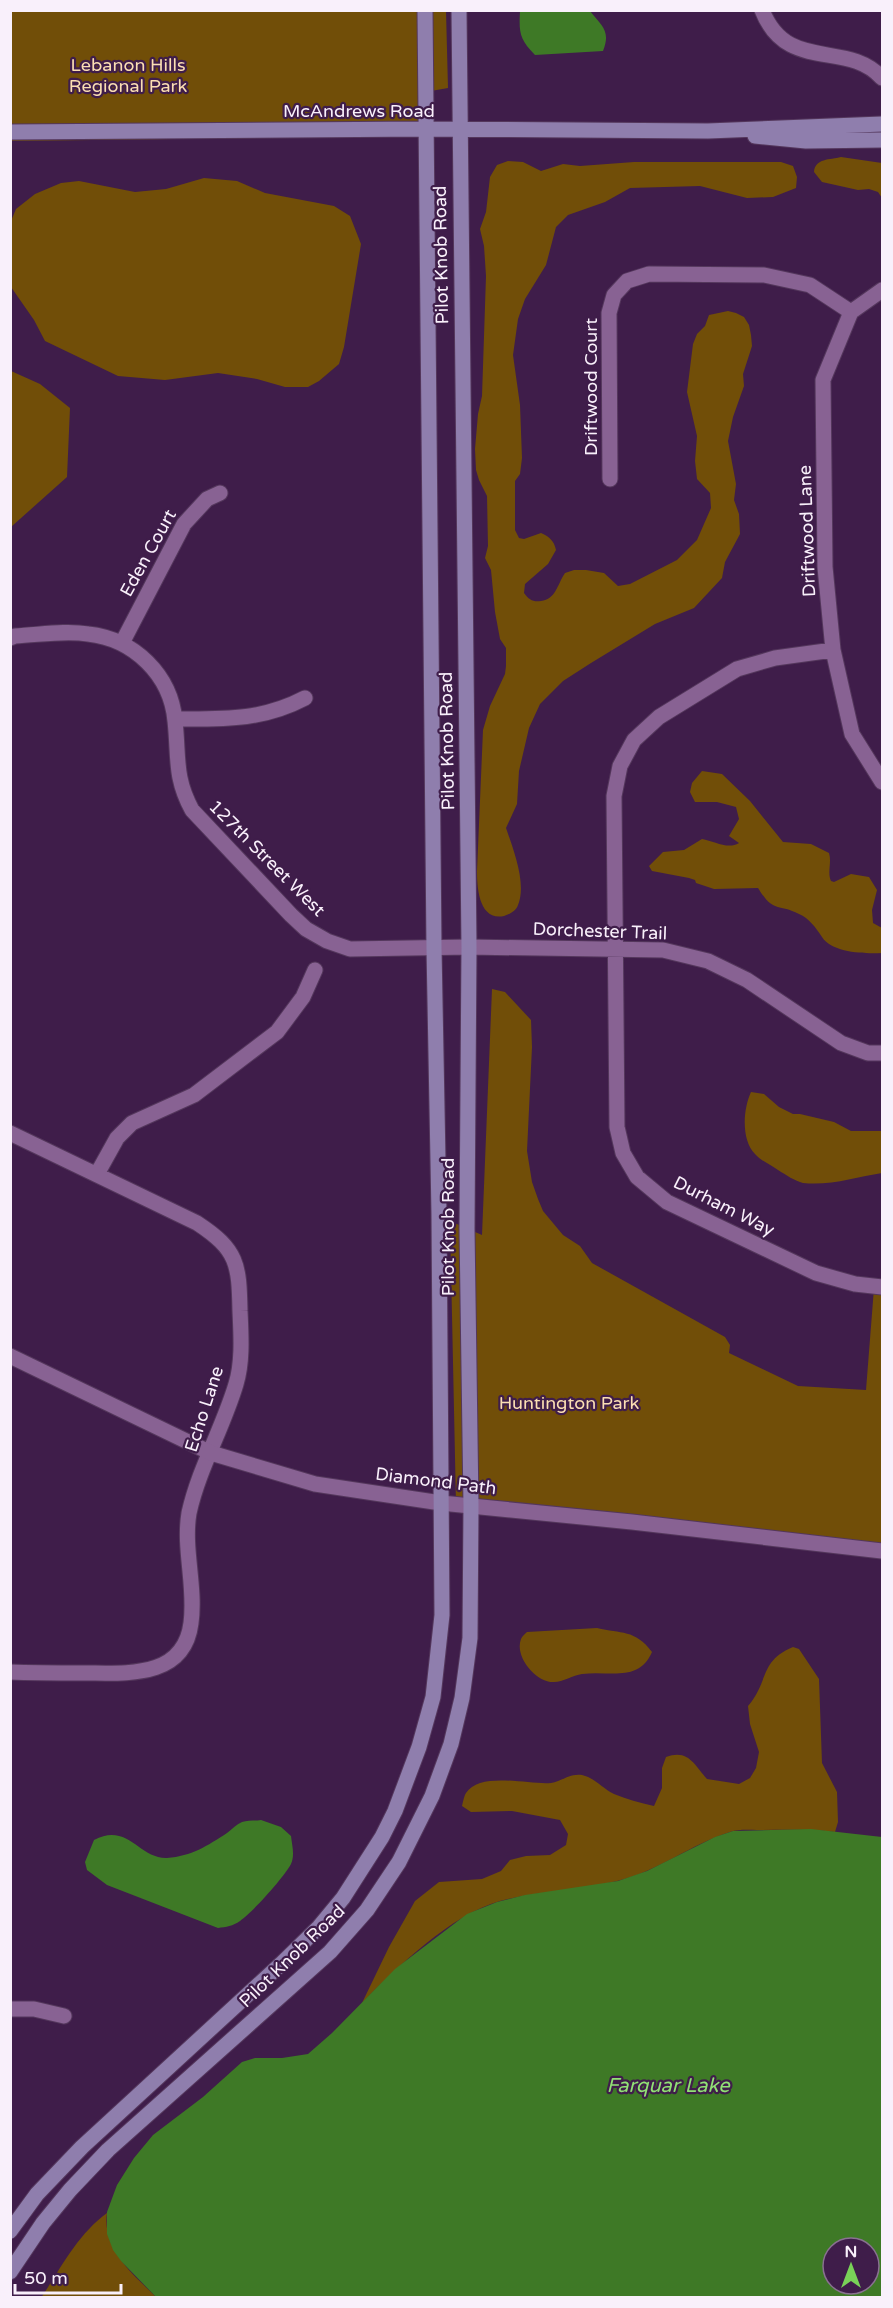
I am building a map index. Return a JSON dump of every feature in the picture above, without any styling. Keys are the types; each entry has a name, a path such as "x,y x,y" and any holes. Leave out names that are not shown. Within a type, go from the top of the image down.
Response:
{"main road":[{"name":"Pilot Knob Road","path":"10,2231 38,2194 82,2146 281,1964 319,1927 343,1899 382,1838 406,1785 420,1747 433,1697 442,1615 440,1226 434,948 425,10"},
{"name":"Pilot Knob Road","path":"10,2272 43,2223 70,2190 132,2127 330,1952 367,1910 399,1862 432,1796 451,1744 462,1698 470,1638 471,1506 467,1229 469,947 459,10"},
{"name":"McAndrews Road","path":"10,132 425,129 708,131 882,124"},
{"name":"McAndrews Road","path":"708,131 806,141 882,140"}],"street":[{"path":"762,10 768,27 780,40 793,46 862,63 876,71 882,78"},
{"name":"Driftwood Court","path":"610,479 609,314 614,295 627,281 649,274 764,275 810,285 851,312"},
{"path":"851,312 882,290"},
{"name":"Driftwood Lane","path":"851,312 823,380 825,567 833,650 852,734 882,782"},
{"name":"Eden Court","path":"122,643 184,524 207,499 220,493"},
{"name":"127th Street West","path":"10,638 78,633 101,636 122,643 141,656 158,674 170,695 175,719 178,776 192,810 306,929 327,941 350,949 434,948"},
{"name":"Durham Way","path":"833,650 775,658 737,669 659,717 634,740 620,766 614,795 617,1127 623,1153 637,1177 667,1202 816,1273 855,1284 882,1287"},
{"path":"175,719 257,716 282,709 305,698"},
{"name":"Dorchester Trail","path":"434,948 663,950 708,961 747,980 841,1043 868,1053 882,1053"},
{"path":"98,1174 123,1130 141,1118 194,1095 277,1032 303,997 315,970"},
{"name":"Echo Lane","path":"10,1133 198,1222 214,1234 226,1246 238,1267 241,1337 238,1375 189,1513 186,1535 192,1622 184,1645 168,1662 146,1672 10,1672"},
{"name":"Diamond Path","path":"10,1356 211,1453 315,1485 441,1503 882,1551"},
{"path":"10,2009 34,2009 64,2016"}],"green space":[{"name":"Lebanon Hills Regional Park","path":"10,11 446,11 448,88 431,91 432,136 11,141"},
{"path":"841,157 882,163 882,198 878,192 869,189 858,190 822,182 814,172 817,164 824,160"},
{"path":"508,161 523,162 541,171 563,164 580,166 634,162 781,162 793,166 797,177 796,188 773,197 747,198 700,186 630,188 605,202 568,215 556,227 546,265 525,299 518,319 513,355 520,405 522,458 520,474 515,481 515,530 519,538 524,539 541,533 553,542 556,550 548,564 525,584 524,593 533,601 546,600 550,597 556,591 565,573 574,570 604,573 618,586 630,584 677,560 697,540 711,508 710,493 697,479 695,461 697,436 687,392 693,344 697,334 705,326 709,315 728,311 744,317 749,325 752,346 743,374 744,386 733,417 728,441 736,484 734,500 739,514 740,534 725,562 722,578 694,608 655,624 591,663 563,681 540,704 529,728 519,771 517,804 506,828 518,866 520,896 514,911 504,916 496,916 489,913 481,902 477,871 483,730 490,706 505,674 506,648 500,639 491,570 485,558 488,546 487,496 476,470 475,449 482,396 486,276 484,246 480,229 486,212 490,177 497,165"},
{"path":"204,178 237,181 265,193 334,206 350,216 361,244 344,347 339,364 308,387 285,387 257,379 218,373 165,380 118,376 45,341 34,320 11,287 11,221 16,209 35,194 61,183 79,181 135,192 166,189"},
{"path":"11,371 40,384 70,408 67,477 11,527"},
{"path":"702,771 722,774 750,801 783,842 811,844 829,853 831,881 834,882 851,874 869,877 877,890 872,910 873,923 882,928 882,953 859,953 833,946 806,918 772,905 758,888 714,889 689,878 652,871 649,866 663,852 684,850 702,839 730,846 739,843 729,836 739,819 736,807 717,802 695,802 690,792 692,783"},
{"name":"Huntington Park","path":"492,989 505,992 531,1020 532,1047 527,1151 532,1182 538,1199 543,1211 563,1235 580,1246 592,1263 725,1337 730,1345 729,1353 798,1386 866,1390 874,1288 882,1288 882,1554 456,1504 450,1221 482,1235"},
{"path":"751,1092 764,1094 779,1107 793,1114 834,1122 851,1131 882,1131 882,1173 813,1184 790,1178 766,1163 750,1148 745,1133 745,1115"},
{"path":"597,1628 620,1632 640,1639 652,1652 646,1662 631,1672 582,1674 554,1682 534,1674 524,1661 520,1646 521,1639 527,1632"},
{"path":"793,1647 799,1649 819,1679 822,1763 837,1792 838,1822 835,1832 816,1830 733,1831 702,1843 632,1877 500,1901 482,1908 444,1930 391,1974 362,2003 389,1947 415,1901 439,1882 482,1879 501,1871 510,1860 526,1856 550,1855 566,1845 568,1834 560,1820 512,1811 471,1812 462,1806 465,1794 473,1786 482,1782 505,1780 551,1783 573,1775 582,1775 591,1778 614,1794 654,1806 662,1788 662,1768 666,1757 674,1755 686,1757 707,1779 739,1784 750,1778 756,1768 759,1752 750,1724 748,1706 755,1697 769,1665"},
{"path":"107,2213 109,2238 114,2250 129,2270 156,2297 41,2298 78,2242"}],"water":[{"path":"520,11 590,11 606,34 603,51 535,55 521,35"},
{"path":"261,1820 281,1827 291,1836 292,1861 288,1870 260,1903 240,1921 229,1926 218,1928 107,1885 87,1870 85,1862 94,1840 106,1836 116,1835 125,1838 157,1857 167,1858 199,1850 242,1822"},
{"name":"Farquar Lake","path":"811,1829 882,1837 882,2297 156,2297 113,2250 107,2234 107,2212 117,2185 134,2158 153,2135 203,2097 242,2062 255,2058 282,2058 308,2054 395,1969 467,1914 497,1902 525,1895 618,1881 647,1871 715,1837 733,1831"}]}
